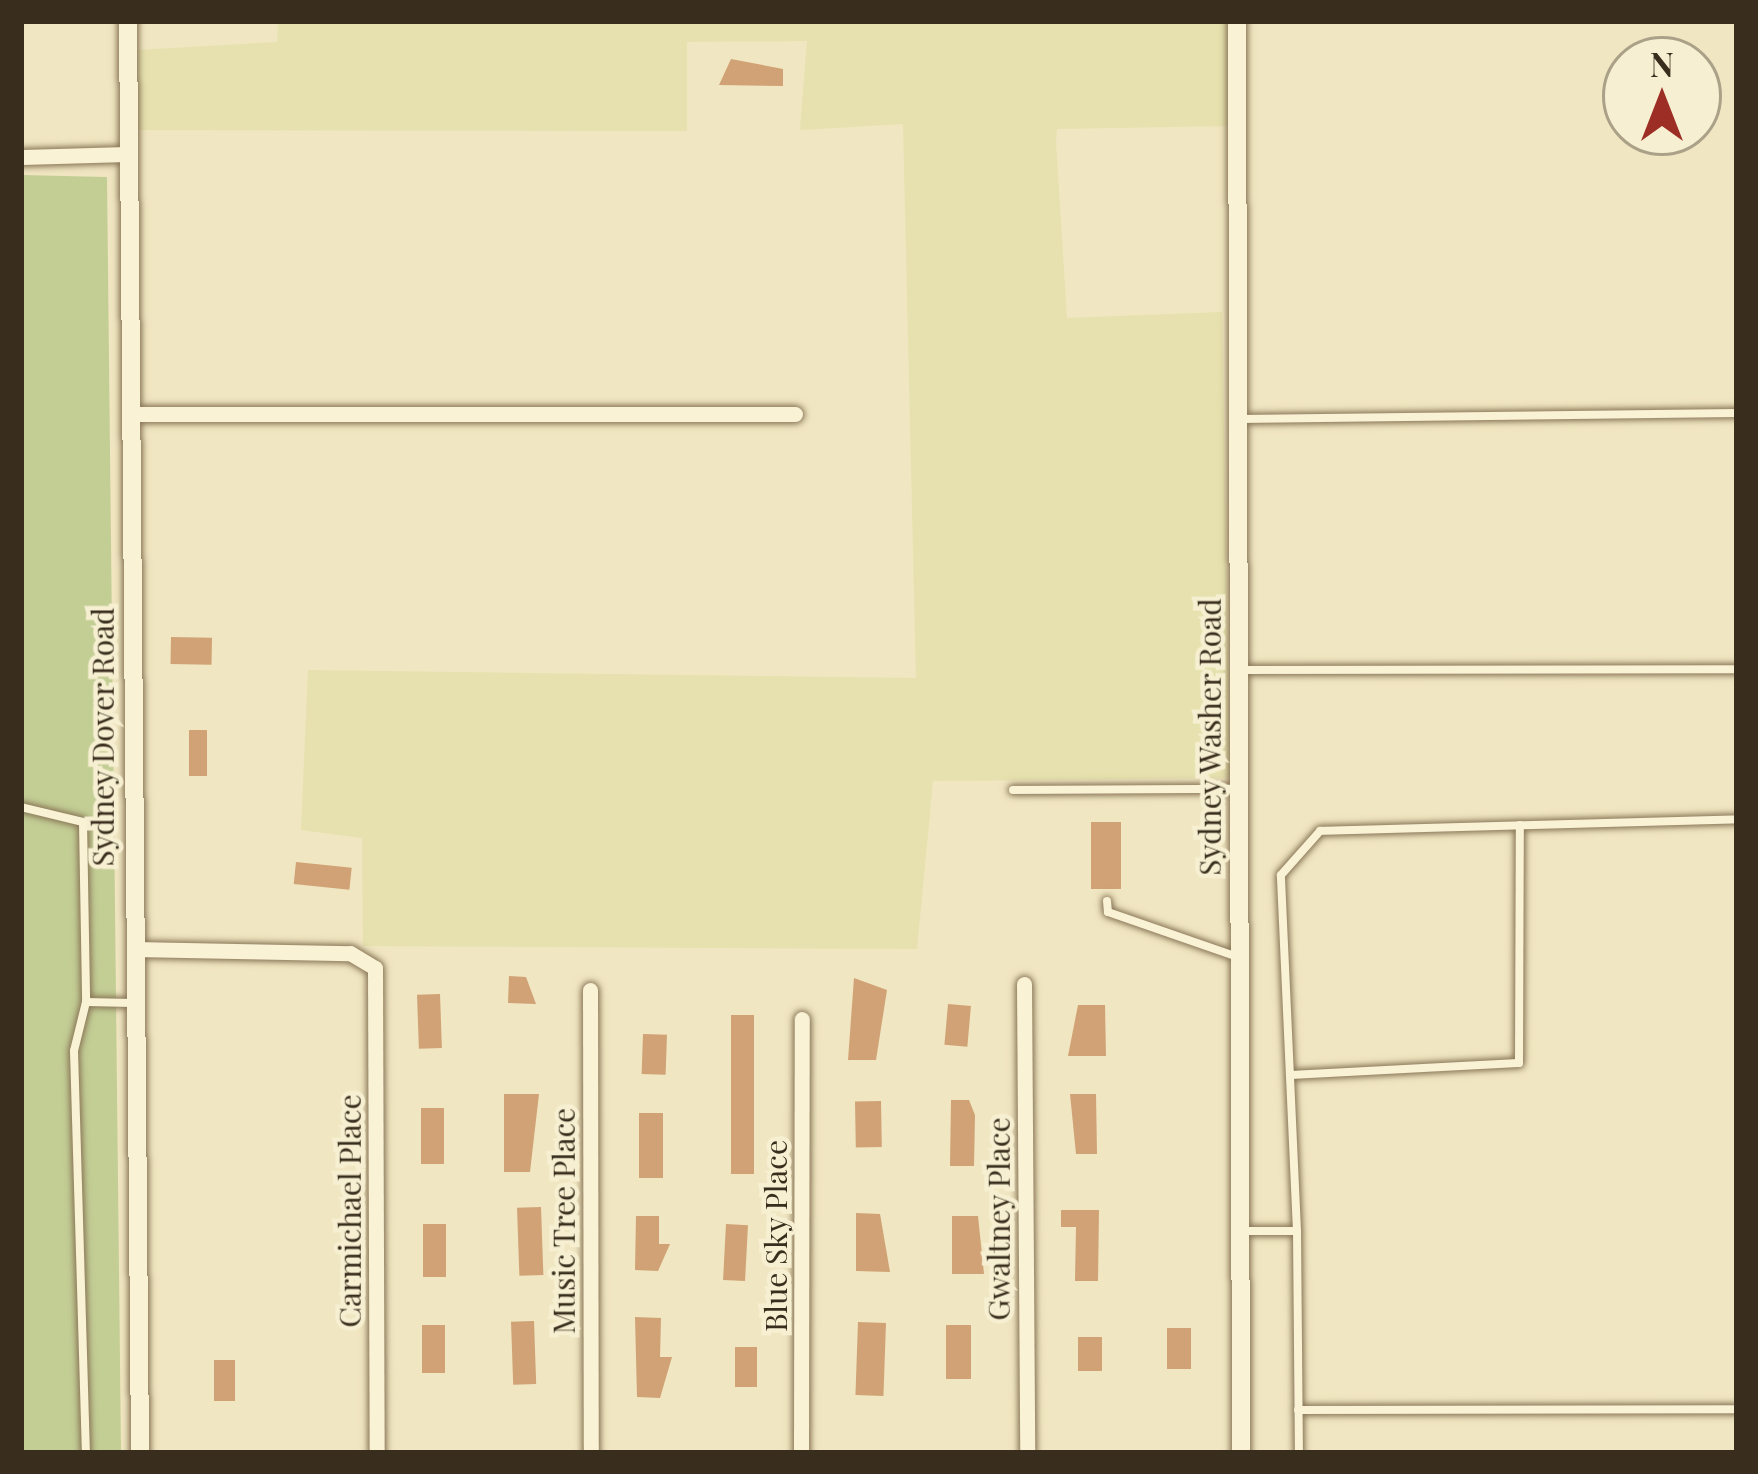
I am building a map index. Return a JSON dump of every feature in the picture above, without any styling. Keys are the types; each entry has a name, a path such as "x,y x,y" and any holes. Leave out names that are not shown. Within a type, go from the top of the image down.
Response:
{"street":[{"name":"Sydney Dover Road","path":"128,21 140,1453"},
{"name":"Sydney Washer Road","path":"1238,21 1241,1453"},
{"path":"21,157 128,154"},
{"path":"130,414 795,414"},
{"name":"Carmichael Place","path":"134,949 350,953 375,968 377,1453"},
{"name":"Gwaltney Place","path":"1024,984 1027,1453"},
{"name":"Music Tree Place","path":"590,990 591,1453"},
{"name":"Blue Sky Place","path":"801,1453 802,1019"}],"lane":[{"path":"1239,419 1737,413"},
{"path":"1239,670 1737,669"},
{"path":"1013,790 1240,789"},
{"path":"21,807 83,822 86,1002 74,1051 86,1453"},
{"path":"1299,1453 1297,1231 1281,875 1320,831 1737,819"},
{"path":"1290,1075 1520,1063 1520,825"},
{"path":"1107,902 1108,912 1240,958"},
{"path":"86,1002 134,1003"},
{"path":"1241,1231 1297,1231"},
{"path":"1298,1410 1737,1409"}],"shaded area":[{"path":"278,21 1228,21 1228,126 1057,129 1056,142 1067,318 1222,312 1230,778 933,781 917,949 363,946 362,838 301,830 308,670 916,678 903,124 800,130 807,41 687,42 687,131 137,130 137,50 277,42"}],"green space":[{"path":"21,175 107,177 121,1453 21,1453"}],"building":[{"path":"731,59 783,69 783,86 719,85"},
{"path":"171,637 212,638 212,665 171,664"},
{"path":"189,730 207,730 207,776 189,776"},
{"path":"1091,822 1121,822 1121,889 1091,889"},
{"path":"296,862 352,868 349,890 294,884"},
{"path":"509,976 526,977 536,1004 508,1003"},
{"path":"854,978 887,990 876,1060 848,1060"},
{"path":"440,994 442,1048 419,1049 417,995"},
{"path":"948,1004 971,1006 967,1047 944,1045"},
{"path":"1078,1005 1105,1005 1106,1056 1068,1056"},
{"path":"731,1015 754,1015 754,1174 731,1174"},
{"path":"643,1034 667,1035 666,1075 642,1074"},
{"path":"504,1094 539,1094 530,1172 504,1172"},
{"path":"1070,1094 1096,1094 1097,1154 1076,1154"},
{"path":"951,1100 969,1100 975,1115 974,1166 950,1166"},
{"path":"855,1101 881,1101 882,1147 856,1147"},
{"path":"421,1108 444,1108 444,1164 421,1164"},
{"path":"639,1113 663,1113 663,1178 639,1178"},
{"path":"541,1207 543,1275 519,1276 517,1208"},
{"path":"1061,1210 1099,1210 1098,1281 1075,1281 1076,1227 1061,1227"},
{"path":"856,1213 880,1214 890,1272 856,1271"},
{"path":"636,1216 659,1216 659,1244 670,1244 658,1271 635,1270"},
{"path":"952,1216 978,1216 984,1274 952,1274"},
{"path":"423,1224 446,1224 446,1277 423,1277"},
{"path":"726,1224 748,1225 745,1281 723,1280"},
{"path":"635,1317 661,1318 660,1357 672,1357 660,1398 637,1397"},
{"path":"534,1321 536,1384 513,1385 511,1322"},
{"path":"858,1322 886,1323 883,1396 855,1395"},
{"path":"422,1325 445,1325 445,1373 422,1373"},
{"path":"946,1325 971,1325 971,1379 946,1379"},
{"path":"1167,1328 1191,1328 1191,1369 1167,1369"},
{"path":"1078,1337 1102,1337 1102,1371 1078,1371"},
{"path":"735,1347 757,1347 757,1387 735,1387"},
{"path":"214,1360 235,1360 235,1401 214,1401"}]}
